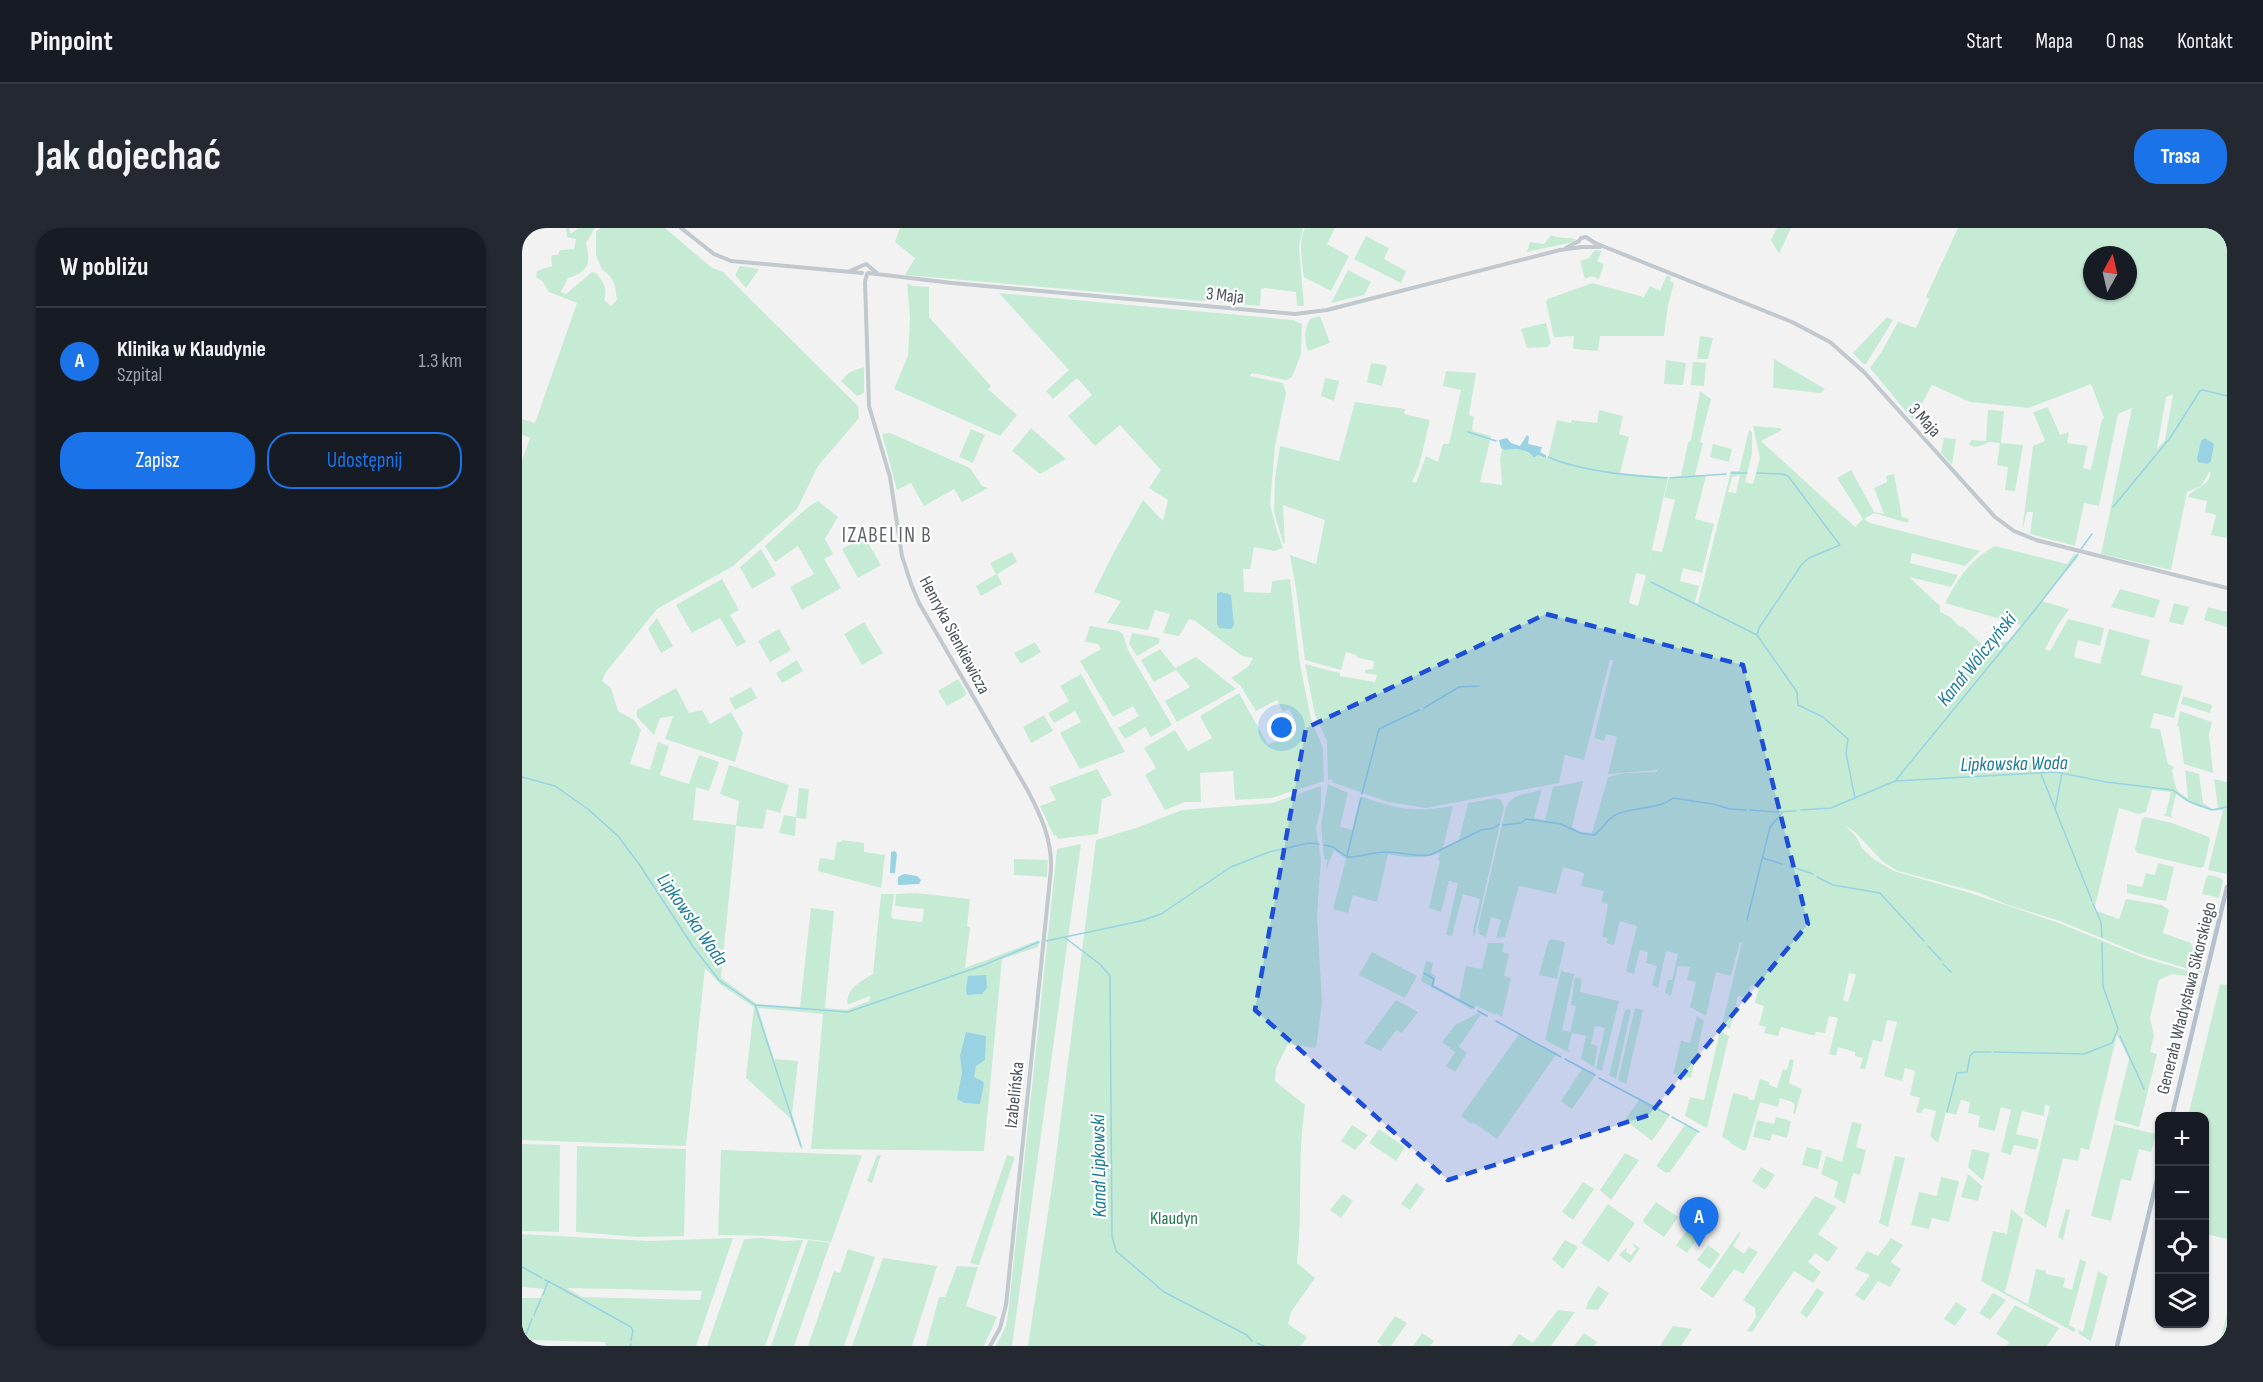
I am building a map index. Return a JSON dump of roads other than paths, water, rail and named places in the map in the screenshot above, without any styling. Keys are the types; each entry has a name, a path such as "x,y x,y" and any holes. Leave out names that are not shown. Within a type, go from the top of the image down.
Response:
{"main road":[{"name":"Generała Władysława Sikorskiego","path":"2173,1112 2227,887"},
{"path":"2117,1346 2155,1188"}],"street":[{"name":"3 Maja","path":"681,228 714,254 731,261 1295,314 1327,310 1560,250 1585,247 1607,248"},
{"path":"1584,236 1590,240 1585,247 1579,241 1584,236"},
{"name":"3 Maja","path":"1590,240 1792,322 1830,342 1864,372 1988,510 2014,531 2036,540 2227,588"},
{"name":"3 Maja","path":"1560,250 1579,241"},
{"path":"865,273 860,267 864,264 880,275"},
{"name":"3 Maja","path":"845,273 860,267"},
{"name":"Henryka Sienkiewicza","path":"870,267 865,273 869,406 890,477 906,571 920,603 1028,791 1043,820 1050,843"},
{"name":"Izabelińska","path":"990,1346 1000,1329 1006,1305 1051,868 1050,843"}],"water":[{"path":"1527,435 1528,444 1542,447 1540,452 1546,455 1546,458 1538,455 1534,458 1525,451 1501,448 1499,440 1507,438 1511,443 1520,446"},
{"path":"2205,438 2214,444 2211,461 2208,464 2198,462 2197,459 2201,441"},
{"path":"1217,593 1231,595 1234,625 1231,629 1219,628 1217,624"},
{"path":"895,851 897,854 895,873 890,873 891,852"},
{"path":"904,874 917,876 921,880 919,884 898,885 898,877"},
{"path":"986,975 987,988 982,994 967,995 968,976"},
{"path":"966,1032 986,1036 985,1060 976,1066 974,1077 984,1083 980,1104 964,1103 957,1099 962,1073 960,1056"}],"waterway":[{"name":"Kanał Wólczyński","path":"2113,507 2170,438 2200,391 2227,396"},
{"path":"1468,432 1496,441"},
{"path":"1548,457 1590,469 1667,478"},
{"path":"1731,473 1747,473"},
{"path":"1757,473 1788,476 1840,545 1809,558 1802,564 1759,628 1757,635 1797,692 1798,705 1823,717 1848,739 1846,753 1855,798"},
{"path":"1670,478 1726,474"},
{"name":"Kanał Wólczyński","path":"2081,549 2092,534"},
{"name":"Kanał Wólczyński","path":"1896,780 2078,554"},
{"path":"1651,582 1757,635"},
{"path":"1424,708 1459,687 1479,686"},
{"path":"1362,794 1379,729 1419,710"},
{"name":"Lipkowska Woda","path":"1801,810 1831,808 1895,781 2056,772 2106,782 2173,790 2188,801 2212,810 2227,807"},
{"path":"2055,810 2062,773"},
{"path":"2041,774 2092,901"},
{"name":"Lipkowska Woda","path":"522,777 555,786 588,809 618,836 694,948 719,980 755,1005 848,1012 984,965 1039,942"},
{"path":"1347,856 1361,798"},
{"name":"Lipkowska Woda","path":"1503,825 1521,823 1526,819 1561,824 1580,833 1594,835 1615,815 1667,802 1673,798 1746,810"},
{"name":"Lipkowska Woda","path":"1750,810 1796,811"},
{"path":"1747,920 1770,827 1784,811"},
{"name":"Lipkowska Woda","path":"1324,845 1333,847 1347,857 1386,852 1430,855 1481,830 1494,828 1499,824"},
{"name":"Lipkowska Woda","path":"1046,941 1141,921 1161,914 1231,867 1269,852 1309,843 1319,844"},
{"path":"1763,858 1782,864"},
{"path":"1790,866 1813,874"},
{"path":"1817,877 1833,885 1880,893 1924,941"},
{"path":"2093,904 2101,922 2102,937"},
{"name":"Kanał Lipkowski","path":"1064,937 1101,965 1110,976 1112,1236 1116,1251 1164,1292 1247,1335 1252,1341"},
{"path":"1994,1052 2084,1054 2112,1043 2118,1029 2103,986 2102,943"},
{"path":"1928,946 1941,960"},
{"path":"1943,964 1951,972"},
{"path":"1424,973 1434,979 1432,986 1474,1008"},
{"path":"755,1005 801,1146"},
{"path":"1478,1011 1487,1016"},
{"path":"1496,1021 1561,1057"},
{"path":"2120,1036 2144,1089"},
{"path":"1947,1112 1957,1073 1967,1072 1970,1056 1974,1052 1991,1052"},
{"path":"1565,1059 1595,1075"},
{"path":"1599,1078 1669,1115"},
{"path":"1672,1117 1699,1132"},
{"path":"522,1267 542,1278"},
{"path":"543,1295 548,1281 545,1280"},
{"path":"548,1281 631,1327 633,1331 631,1340"},
{"path":"534,1315 541,1299"},
{"path":"525,1337 532,1319"},
{"name":"Kanał Lipkowski","path":"1257,1343 1264,1346"}],"place":[{"name":"Klinika w Klaudynie","path":"1699,1247"}],"district":[{"name":"IZABELIN B","path":"887,535"}],"park label":[{"name":"Klaudyn","path":"1174,1218"}]}
